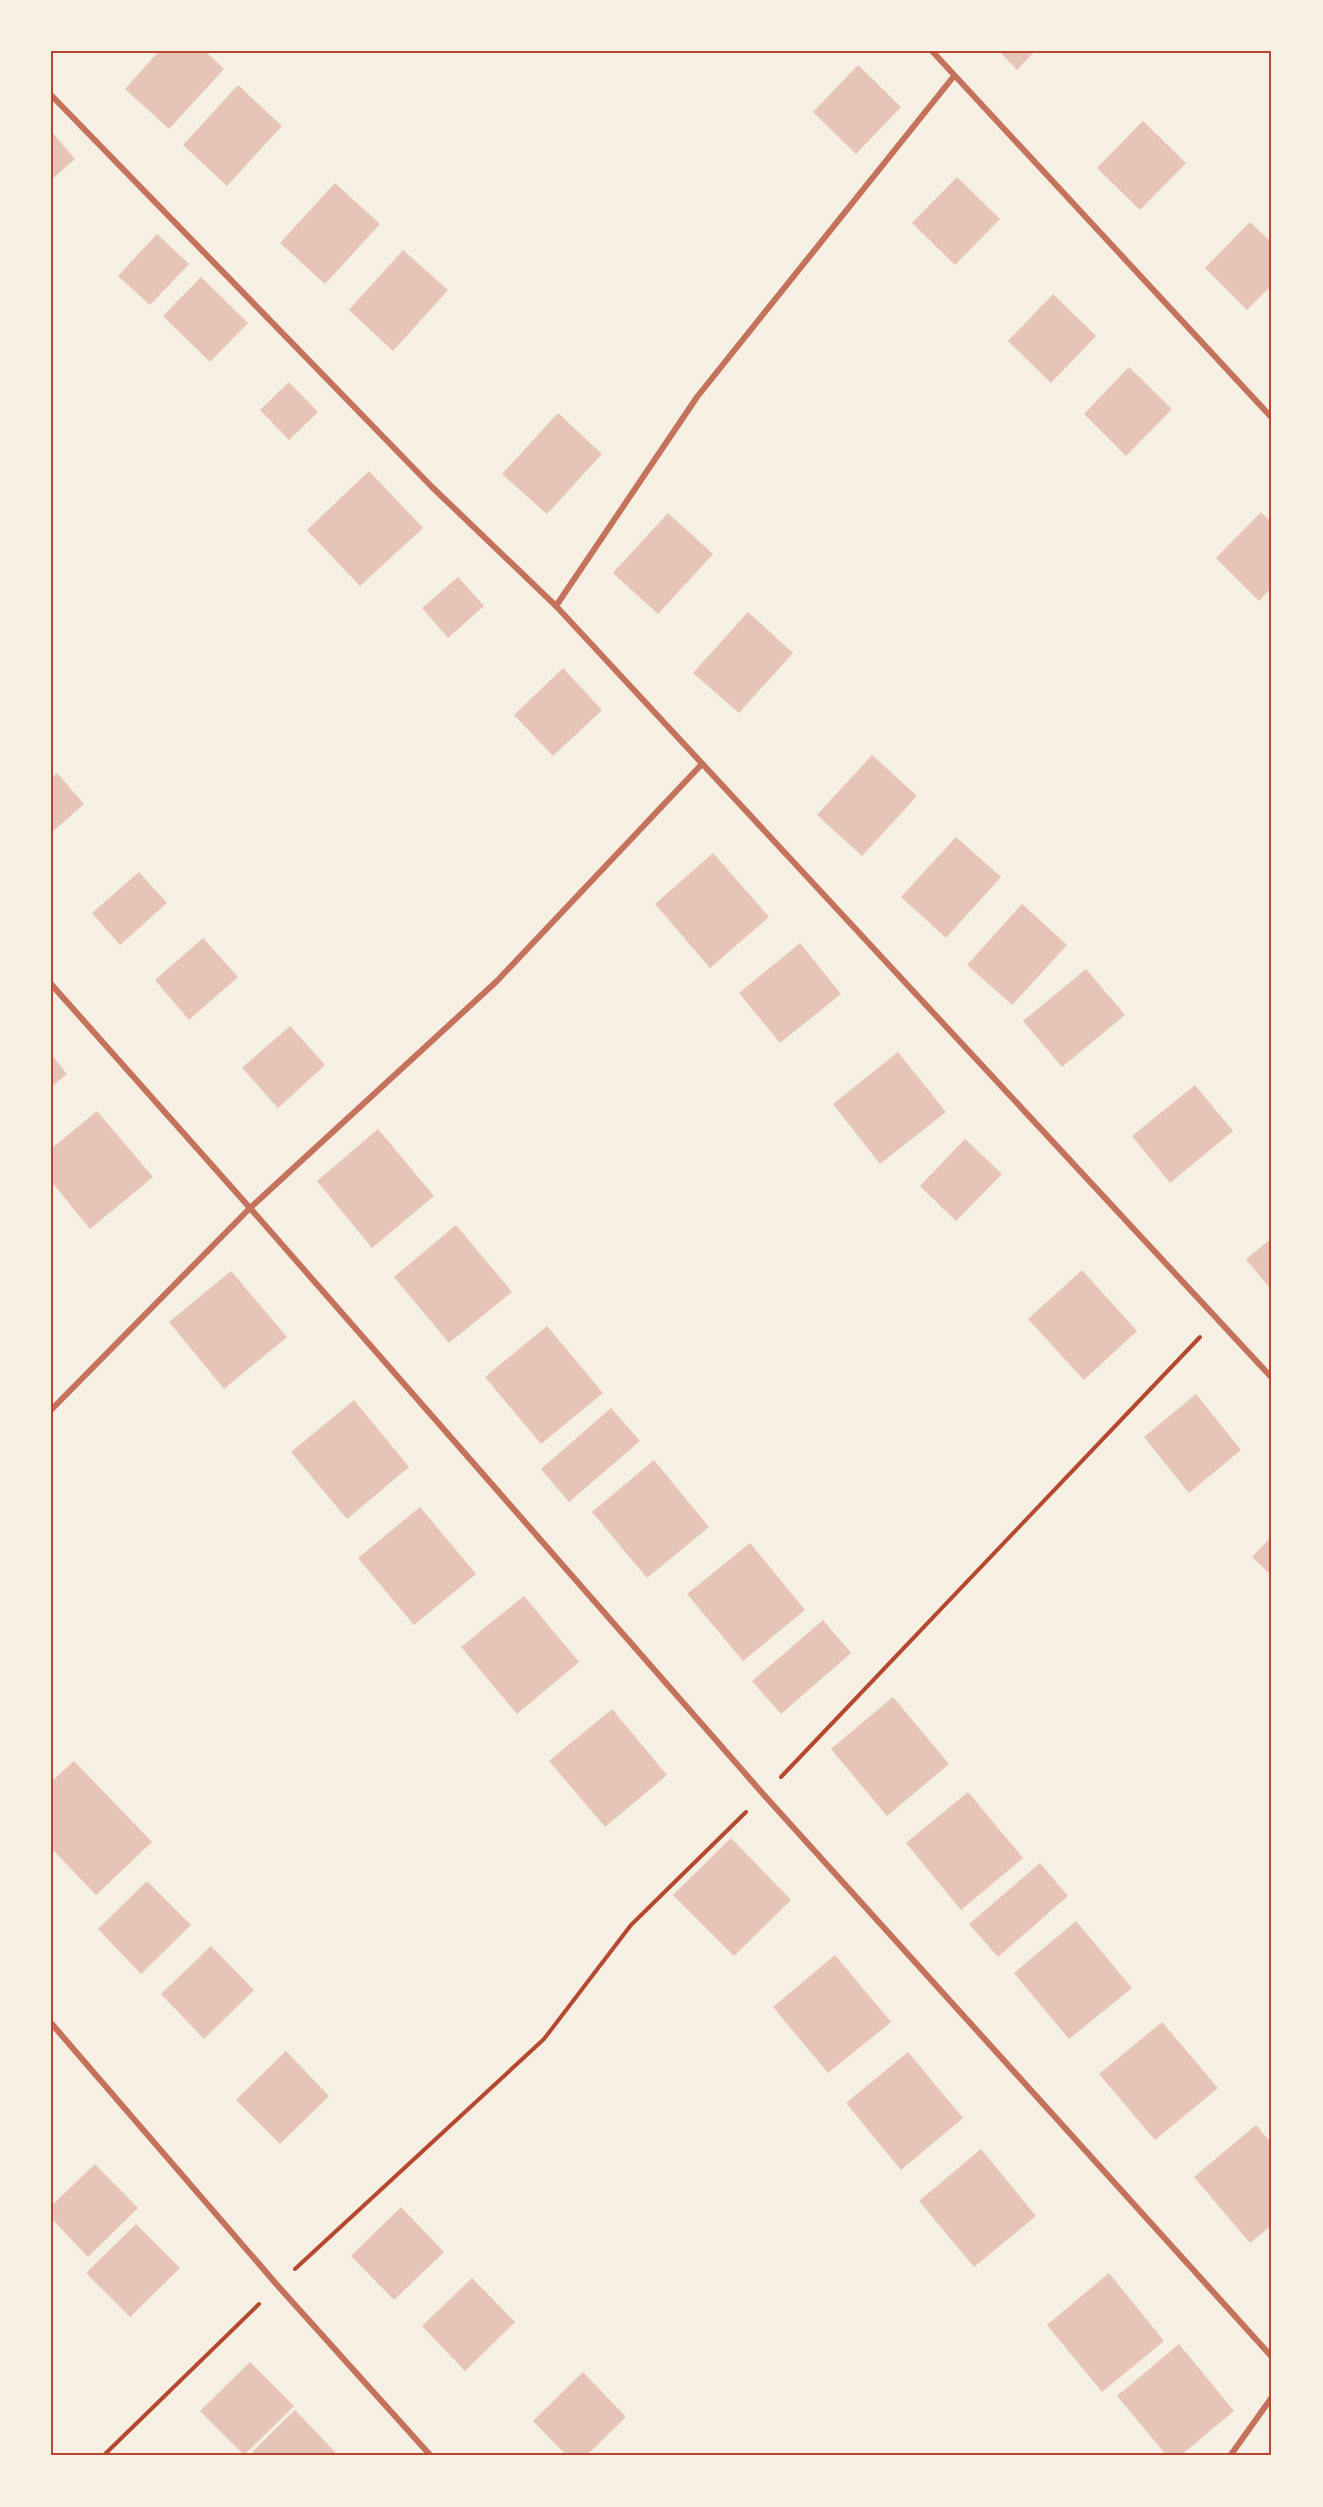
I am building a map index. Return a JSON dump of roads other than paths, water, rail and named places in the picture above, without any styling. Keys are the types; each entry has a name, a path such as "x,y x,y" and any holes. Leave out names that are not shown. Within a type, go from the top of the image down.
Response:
{"street":[{"path":"932,51 1272,418"},
{"path":"556,606 698,397 954,76"},
{"path":"51,95 432,487 556,606 1272,1378"},
{"path":"51,1410 250,1208 497,981 702,764"},
{"path":"51,984 764,1795 1272,2357"},
{"path":"51,2023 278,2286 431,2456"},
{"path":"1230,2456 1272,2397"}]}
